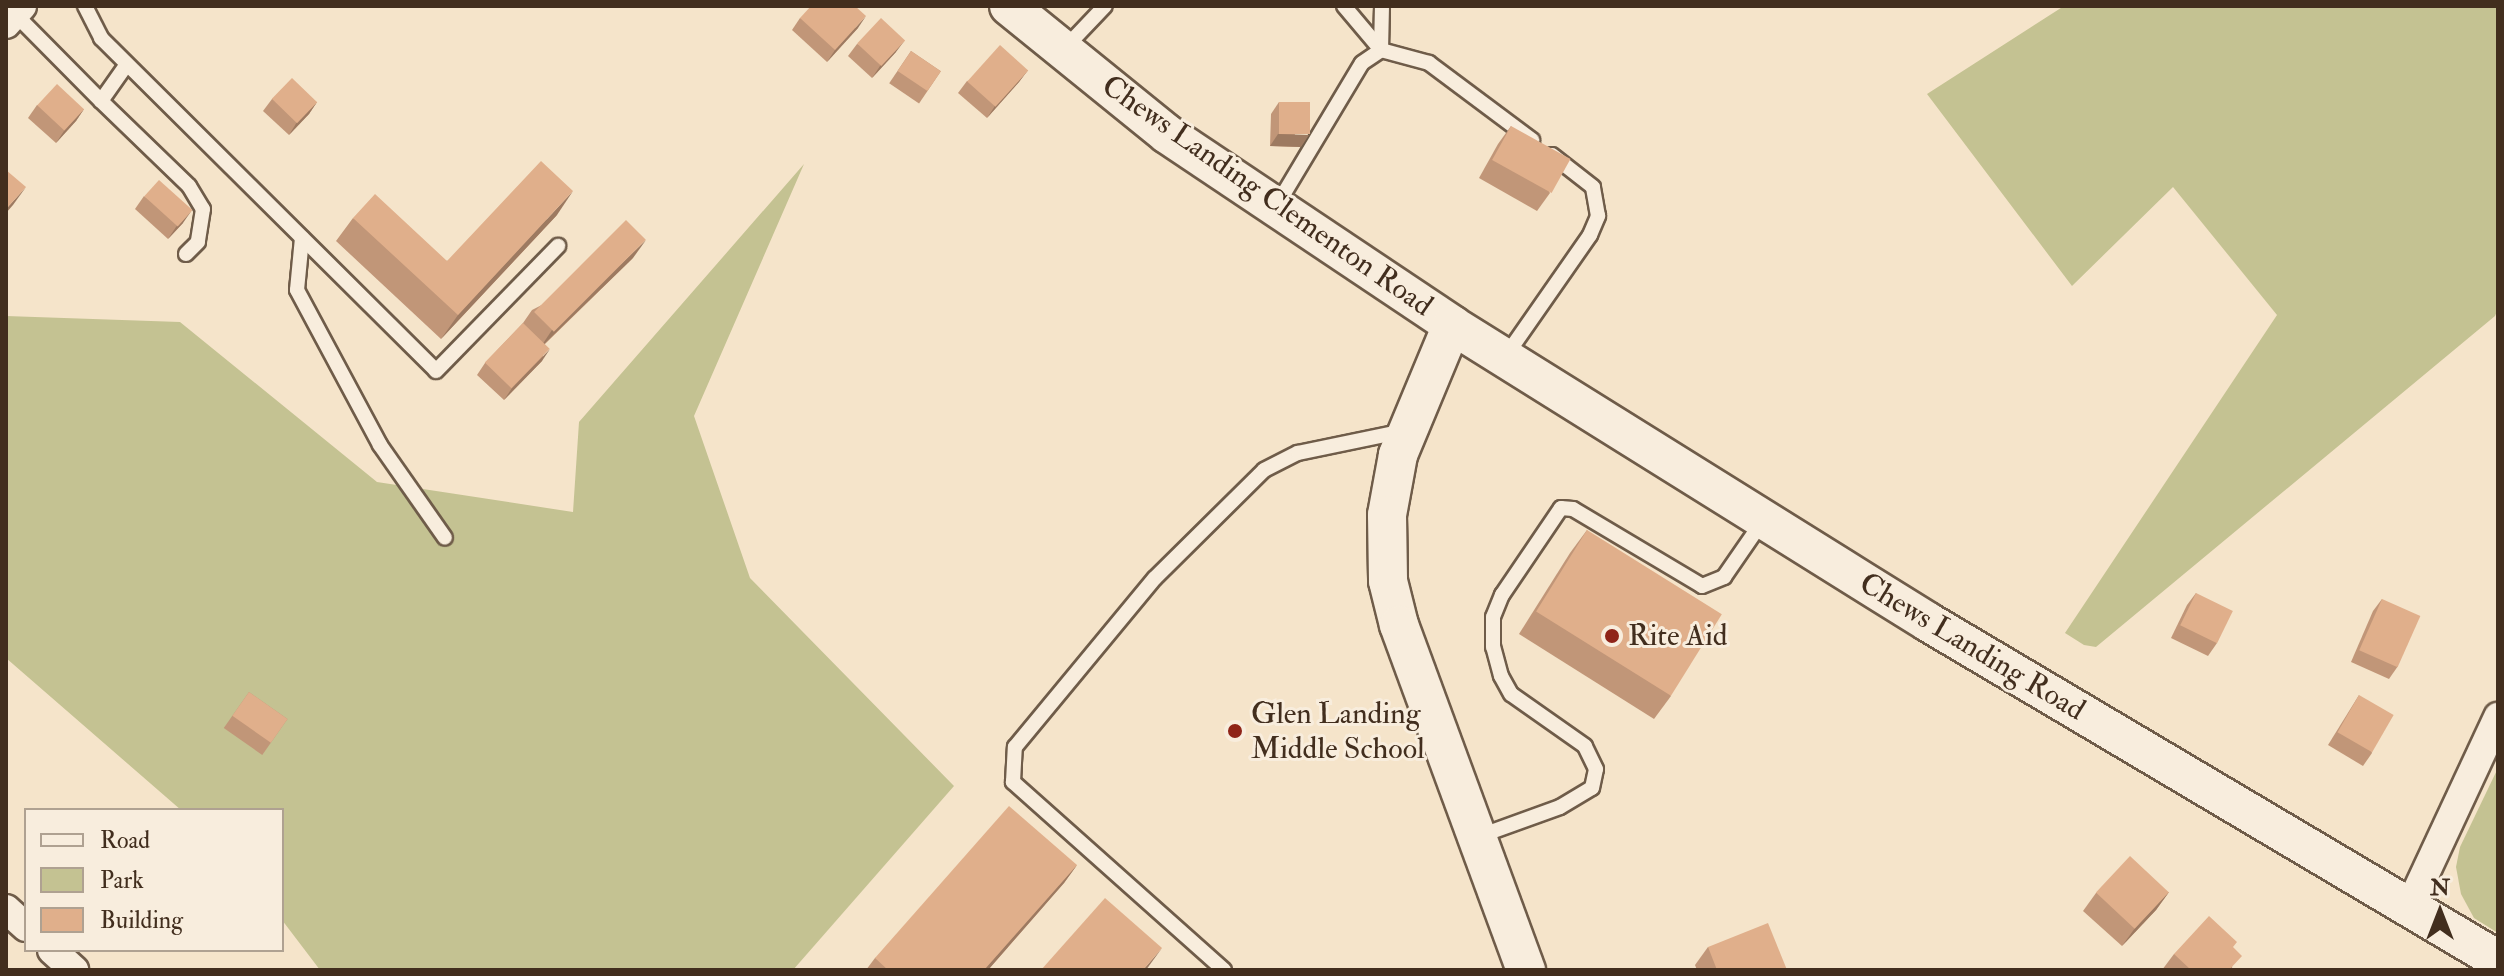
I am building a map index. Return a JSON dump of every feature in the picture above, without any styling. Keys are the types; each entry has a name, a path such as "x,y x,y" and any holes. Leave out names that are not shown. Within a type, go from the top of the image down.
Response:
{"main road":[{"name":"Chews Landing Clementon Road","path":"1009,6 1167,134 1452,325"},
{"name":"Chews Landing Road","path":"1452,325 1928,622 2498,960"},
{"path":"1452,325 1398,455 1387,515 1388,581 1399,625 1526,970"}],"street":[{"path":"2409,908 2498,717"},
{"path":"6,909 24,925"},
{"path":"54,952 74,970"}],"lane":[{"path":"85,6 101,38 436,371 558,246"},
{"path":"1062,51 1105,6"},
{"path":"1344,6 1381,50 1429,63 1593,187 1598,216 1590,235 1504,357"},
{"path":"1381,50 1382,6"},
{"path":"14,15 189,186 203,209 198,242 186,254"},
{"path":"1275,209 1362,63 1381,50"},
{"path":"101,101 127,64"},
{"path":"302,238 297,290 380,445 445,538"},
{"path":"1224,970 1013,782 1015,747 1155,578 1264,470 1298,453 1408,430"},
{"path":"1477,837 1560,807 1592,788 1596,769 1585,746 1511,694 1501,676 1493,647 1493,617 1502,595 1561,508 1573,509 1702,586 1724,577 1764,519"}],"green space":[{"path":"2064,6 2498,6 2498,309 2495,316 2096,647 2084,645 2065,633 2277,315 2173,187 2072,286 1927,94"},
{"path":"804,164 694,416 750,578 954,786 793,970 320,970 284,923 284,808 179,808 6,658 6,316 180,322 377,482 573,512 579,422"},
{"path":"2498,768 2498,933 2474,918 2461,894 2456,867 2460,847"}],"building":[{"path":"811,6 855,6 866,16 835,50 800,18"},
{"path":"881,18 905,41 881,66 857,44"},
{"path":"1000,45 1028,70 995,107 967,81"},
{"path":"911,51 941,71 927,91 898,71"},
{"path":"292,78 317,102 297,123 272,99"},
{"path":"57,84 84,109 64,130 37,105"},
{"path":"1279,102 1310,102 1310,134 1279,134"},
{"path":"1511,126 1570,159 1552,193 1492,160"},
{"path":"541,161 573,191 458,315 353,218 375,194 447,261"},
{"path":"6,170 26,187 6,209"},
{"path":"159,180 192,210 178,226 144,196"},
{"path":"626,220 646,240 554,332 534,312"},
{"path":"523,323 550,349 511,388 485,363"},
{"name":"Rite Aid","path":"1587,530 1722,614 1671,696 1536,611"},
{"path":"2196,593 2233,611 2217,643 2180,625"},
{"path":"2382,599 2420,616 2398,667 2359,650"},
{"path":"249,692 288,719 271,743 232,716"},
{"path":"2359,695 2394,715 2372,752 2338,732"},
{"path":"1009,806 1077,865 984,970 888,970 875,958"},
{"path":"2130,856 2169,892 2135,929 2096,893"},
{"path":"1105,898 1162,948 1143,970 1041,970"},
{"path":"2209,916 2237,942 2233,947 2242,956 2229,970 2191,970 2174,954"},
{"path":"1768,923 1787,970 1717,970 1708,947"}],"place":[{"name":"Rite Aid","path":"1612,636"},
{"name":"Glen Landing Middle School","path":"1235,731"}]}
